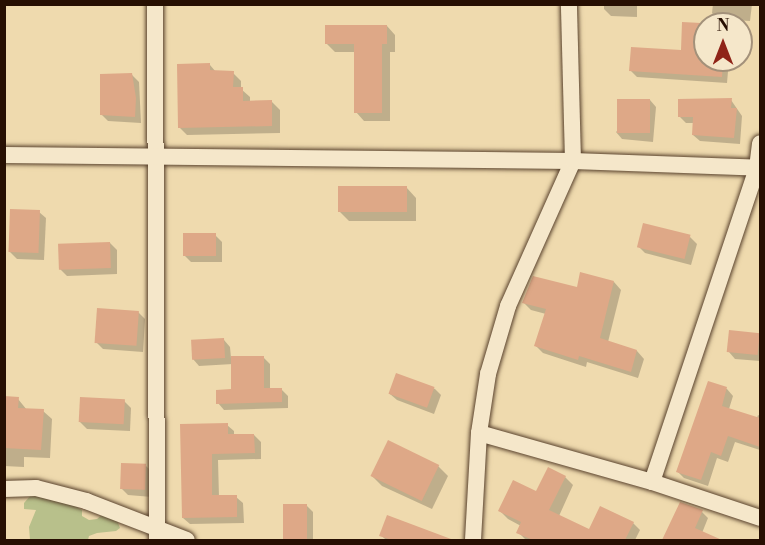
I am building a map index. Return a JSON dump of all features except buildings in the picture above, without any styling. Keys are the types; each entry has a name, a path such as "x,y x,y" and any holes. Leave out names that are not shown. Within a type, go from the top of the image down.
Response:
{"street":[{"path":"155,4 157,535"},
{"path":"473,540 479,433 488,374 508,306 573,161 568,4"},
{"path":"652,482 759,168 760,143"},
{"path":"4,155 573,161 759,168"},
{"path":"479,433 652,482 760,518"},
{"path":"4,489 36,488 66,496 157,535 187,540"}],"green space":[{"path":"31,495 73,505 82,510 82,516 89,520 97,519 103,514 115,515 120,528 116,531 89,536 88,540 30,540 29,527 36,510 24,509 24,503"}]}
